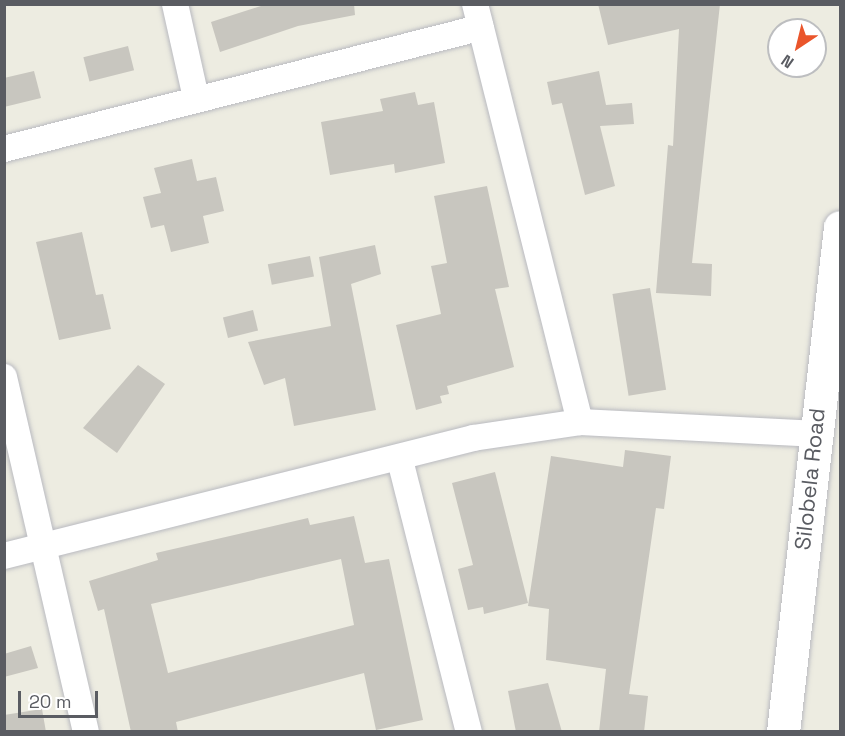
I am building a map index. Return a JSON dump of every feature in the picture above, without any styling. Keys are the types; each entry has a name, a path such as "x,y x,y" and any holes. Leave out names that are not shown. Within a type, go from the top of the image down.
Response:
{"street":[{"path":"175,4 196,98"},
{"path":"4,148 196,98 478,16 580,422"},
{"name":"Silobela Road","path":"783,732 814,434 840,227"},
{"path":"4,377 86,732"},
{"path":"4,556 400,460 473,438 580,422 814,434"},
{"path":"400,460 469,732"}],"building":[{"path":"267,4 354,4 355,15 298,26 220,52 211,22"},
{"path":"598,4 720,4 692,263 712,264 711,296 656,293 668,145 673,146 679,29 608,45"},
{"path":"128,46 134,70 89,81 83,57"},
{"path":"34,71 41,98 4,107 4,78"},
{"path":"599,71 606,105 632,103 634,124 600,126 615,186 585,195 562,103 552,105 547,82"},
{"path":"415,92 418,105 434,102 445,163 395,173 394,164 330,175 321,122 383,111 380,99"},
{"path":"192,159 197,181 216,177 224,211 203,216 209,243 171,252 164,225 151,228 143,197 161,193 154,168"},
{"path":"487,186 509,287 495,289 514,367 447,386 449,394 440,396 442,403 416,410 396,325 441,314 431,266 447,263 434,196"},
{"path":"82,232 96,295 103,294 111,329 59,340 36,242"},
{"path":"375,245 381,274 351,284 376,410 294,426 285,378 264,385 248,342 331,326 319,257"},
{"path":"310,256 314,277 272,285 268,264"},
{"path":"650,288 666,390 629,396 612,294"},
{"path":"253,310 258,330 228,338 223,317"},
{"path":"138,365 165,384 117,453 83,428"},
{"path":"625,450 671,456 664,509 656,508 629,694 648,696 644,732 599,732 606,669 546,660 549,609 528,606 551,456 623,467"},
{"path":"495,472 528,603 484,614 483,607 468,610 458,569 473,565 452,483"},
{"path":"354,516 365,563 389,559 423,720 376,730 364,673 176,722 178,732 131,732 104,609 98,611 89,581 158,560 156,553 308,518 310,525","holes":["341,559 354,625 168,673 151,604"]},
{"path":"31,646 38,668 4,677 4,654"},
{"path":"548,683 562,732 516,732 508,691"},
{"path":"42,709 46,732 4,732 4,715"}]}
